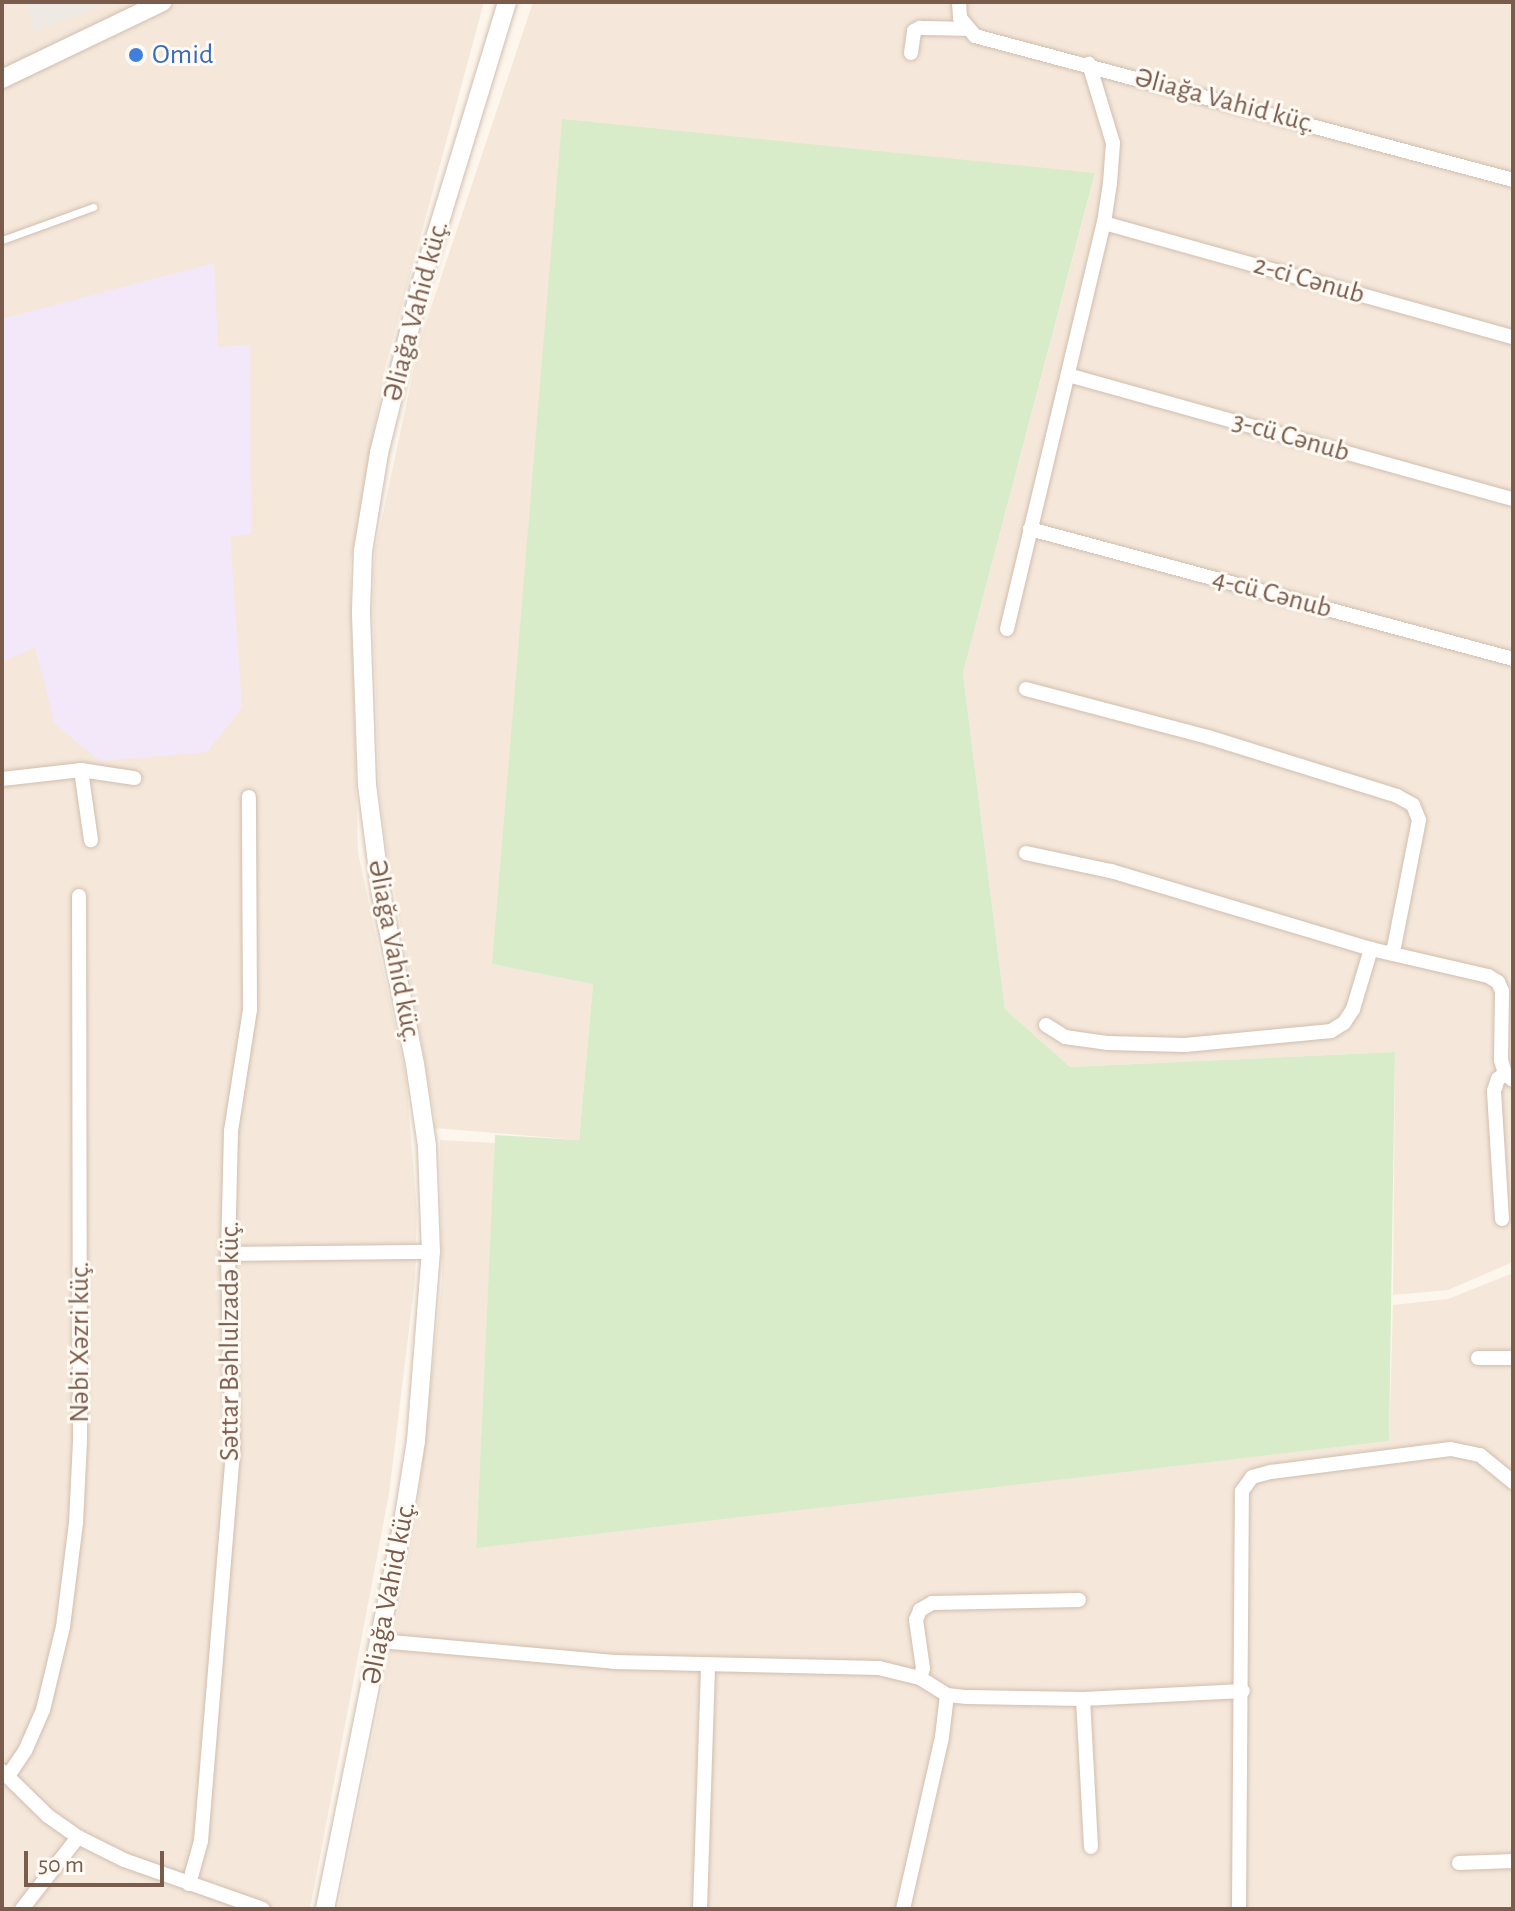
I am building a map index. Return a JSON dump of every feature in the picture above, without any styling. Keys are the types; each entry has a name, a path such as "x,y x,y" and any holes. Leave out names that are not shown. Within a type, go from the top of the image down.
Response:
{"street":[{"path":"2,79 163,2"},
{"name":"Əliağa Vahid küç.","path":"325,1909 380,1641 416,1441 431,1252 427,1146 415,1064 381,894 367,785 361,580 367,518 403,354 507,2"},
{"path":"959,2 960,18 966,29"},
{"name":"Əliağa Vahid küç.","path":"911,53 914,31 920,28 966,29 975,36 1089,64 1513,180"},
{"path":"1007,629 1104,223 1113,143 1089,64"},
{"name":"2-ci Cənub","path":"1104,223 1513,337"},
{"name":"3-cü Cənub","path":"1068,375 1513,499"},
{"name":"4-cü Cənub","path":"1030,529 1513,659"},
{"path":"1026,689 1208,737 1397,796 1413,805 1419,820 1393,953"},
{"path":"81,770 91,840"},
{"path":"2,779 81,770 134,778"},
{"name":"Səttar Bəhlulzadə küç.","path":"189,1884 201,1841 233,1449 228,1254 231,1131 250,1009 249,797"},
{"path":"1026,853 1111,871 1371,949 1488,976 1498,982 1504,1009 1501,1060 1509,1077 1498,1079 1494,1091 1502,1219"},
{"name":"Nəbi Xəzri küç.","path":"5,1773 25,1751 43,1710 63,1627 76,1523 80,1442 79,896"},
{"path":"1046,1025 1065,1037 1123,1044 1185,1045 1331,1031 1344,1023 1353,1009 1371,949"},
{"path":"228,1254 431,1252"},
{"path":"1478,1358 1513,1358"},
{"path":"1239,1909 1243,1691 1239,1505 1242,1491 1252,1477 1451,1449 1480,1455 1513,1482"},
{"path":"920,1678 923,1668 916,1620 920,1610 932,1603 1079,1600"},
{"path":"380,1641 614,1662 861,1666 920,1678 947,1695 1083,1699 1243,1691"},
{"path":"700,1909 708,1665"},
{"path":"903,1909 942,1737 947,1695"},
{"path":"1083,1699 1091,1847"},
{"path":"5,1773 48,1816 78,1837 124,1860 263,1909"},
{"path":"22,1909 78,1837"},
{"path":"1459,1863 1513,1861"}],"lane":[{"path":"2,240 93,207"}],"shaded area":[{"path":"2,2 484,2 385,368 350,566 358,852 406,1077 417,1212 415,1280 389,1494 310,1909 2,1909"},
{"path":"26,2 108,2 33,33"},
{"path":"533,2 1513,2 1513,1262 1448,1290 1393,1295 1395,1052 1070,1067 1005,1009 963,673 1095,174 492,964 593,983 579,1140 434,1128 435,1118 386,844 379,785 373,606 375,551 420,340"},
{"path":"214,263 218,347 250,345 251,534 230,537 242,708 207,752 100,761 55,724 35,647 2,662 2,319"},
{"path":"440,1140 495,1143 476,1547 1389,1441 1393,1305 1448,1299 1513,1273 1513,1909 338,1909 416,1523 442,1281"}],"green space":[{"path":"562,119 1095,173 963,673 1005,1009 1070,1067 1395,1052 1389,1441 476,1548 495,1135 579,1140 593,984 492,964"}],"place":[{"name":"Omid","path":"136,55"}]}
